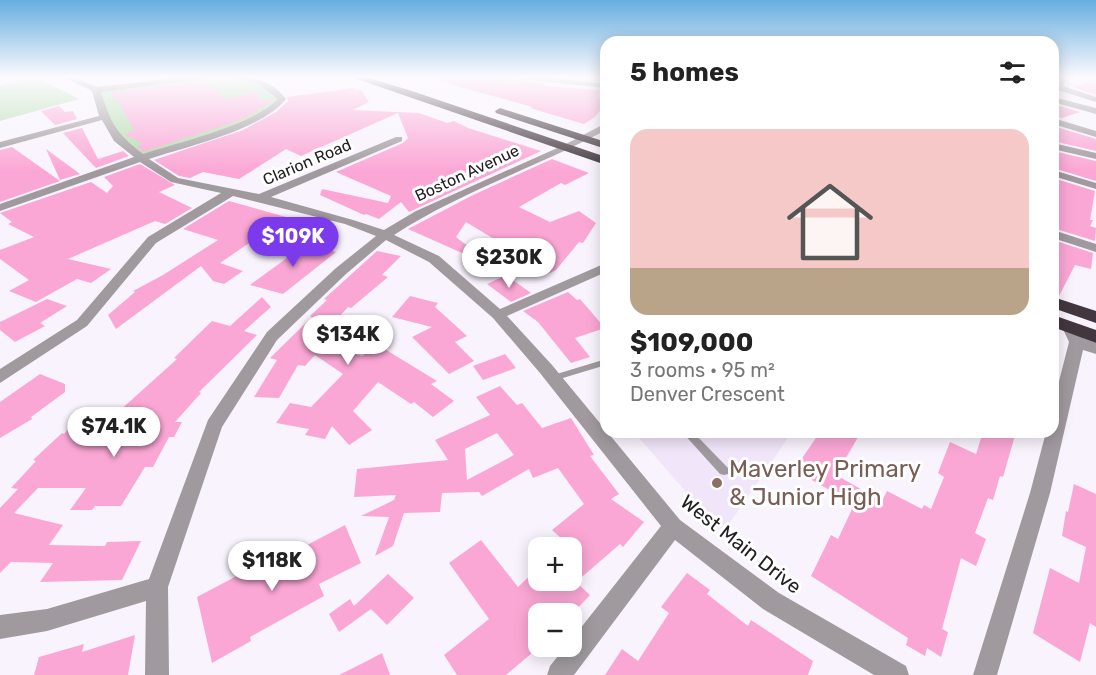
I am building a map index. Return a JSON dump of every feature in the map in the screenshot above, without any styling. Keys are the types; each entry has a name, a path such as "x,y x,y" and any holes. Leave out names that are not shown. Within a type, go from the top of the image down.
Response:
{"highway":[{"path":"451,108 600,159"},
{"path":"494,109 600,144"},
{"path":"1059,304 1096,317"}],"street":[{"name":"West Main Drive","path":"101,108 117,139 141,158 176,180 260,198 349,222 385,235 434,259 498,315 600,436"},
{"path":"0,208 252,121 273,108"},
{"path":"0,145 104,117"},
{"path":"1059,123 1096,134"},
{"name":"Boston Avenue","path":"157,675 157,587 214,425 272,336 341,271 385,235 420,213 567,147 600,129"},
{"name":"Clarion Road","path":"260,198 399,139"},
{"path":"1059,147 1096,156"},
{"path":"1059,175 1096,186"},
{"path":"0,377 82,323 152,240 231,192"},
{"path":"1059,236 1096,248"},
{"path":"498,315 600,270"},
{"path":"1059,403 1074,332 1096,349"},
{"name":"West Main Drive","path":"602,438 673,526 771,601 897,675"},
{"path":"985,675 1040,493 1052,438"},
{"path":"559,675 673,526"},
{"path":"0,627 47,620 157,587"}],"lane":[{"path":"553,378 600,364"},
{"path":"693,438 724,471"}],"shaded area":[{"name":"Maverley Primary & Junior High","path":"639,438 788,438 729,524 718,529"}],"green space":[{"path":"0,108 45,108 0,121"},
{"path":"104,108 269,108 252,121 142,157 117,139"}],"building":[{"path":"62,108 65,112 73,111 77,119 55,125 41,111"},
{"path":"122,108 260,108 232,123 143,152 137,146 143,144 124,134 134,131"},
{"path":"280,108 356,108 353,110 419,113 447,123 454,121 468,128 541,151 409,212 401,202 379,219 364,215 320,195 322,189 388,203 391,196 336,172 403,143 408,138 398,113 301,156 286,149 239,179 203,172 190,178 179,176 154,160 243,130"},
{"path":"532,108 600,108 595,117 584,124"},
{"path":"1059,108 1080,112 1059,117"},
{"path":"82,128 98,159 123,151 129,156 96,168 63,133"},
{"path":"1059,128 1096,139 1096,151 1059,142"},
{"path":"12,147 60,181 0,202 0,150"},
{"path":"46,149 80,174 60,180"},
{"path":"1059,152 1096,161 1096,181 1059,170"},
{"path":"552,159 589,173 565,185 561,183 519,207 550,222 579,211 596,223 583,243 579,242 556,270 550,273 466,222 456,237 482,257 480,261 408,229 473,195"},
{"path":"140,164 175,185 159,192 192,208 165,224 155,221 68,259 111,269 91,283 77,279 36,302 9,291 29,280 0,259 0,250 34,237 8,224 12,222 0,213 91,182 107,193 113,186 104,177"},
{"path":"1059,180 1095,191 1090,220 1093,220 1090,226 1096,228 1095,241 1059,230"},
{"path":"229,201 311,224 281,246 255,239 220,263 243,271 224,284 213,281 201,266 116,329 108,315 135,292 133,291 218,240 183,229"},
{"path":"1059,242 1093,253 1091,269 1075,265 1059,296"},
{"path":"304,243 336,252 283,294 250,285 291,255 287,254"},
{"path":"377,251 401,256 382,275 388,277 351,308 348,307 314,344 362,356 378,345 437,381 431,384 454,401 433,417 414,402 411,404 378,382 353,411 372,430 349,445 332,426 325,439 305,435 309,429 276,423 290,403 311,407 343,374 315,355 305,366 298,365 279,398 254,397 277,360 270,358 312,317 310,316 327,300 324,299"},
{"path":"506,275 531,293 511,302 487,284"},
{"path":"568,292 577,300 580,299 600,322 600,330 575,338 590,357 571,363 538,322 523,311"},
{"path":"410,296 438,303 435,307 467,336 455,342 474,361 449,374 412,337 432,327 392,317"},
{"path":"262,297 271,307 244,331 257,335 199,392 201,393 175,422 182,422 174,437 169,437 153,467 145,467 121,506 95,506 92,510 70,510 86,488 38,488 14,513 63,525 49,545 105,546 107,542 141,541 122,580 40,582 53,563 11,562 0,573 0,508 18,489 11,488 36,461 33,460 62,433 64,434 87,409 118,412 177,359 174,358 212,321 230,326"},
{"path":"47,299 67,306 40,323 45,326 15,342 0,330 0,322"},
{"path":"505,354 516,368 483,380 473,366"},
{"path":"40,374 65,384 65,392 31,417 32,419 0,438 0,402"},
{"path":"500,386 517,405 522,403 542,428 571,418 594,455 590,456 619,494 611,499 644,522 623,547 620,544 582,577 582,537 560,537 552,530 584,504 558,468 533,478 529,469 482,496 479,492 442,493 440,512 404,513 393,546 375,556 389,517 361,516 394,500 396,495 354,497 357,469 448,460 435,440 490,415 476,397","holes":["497,433 514,455 467,480 465,449"]},
{"path":"816,438 858,438 836,475 882,501 887,491 922,509 924,505 931,509 944,477 938,473 950,442 976,454 981,438 1014,438 1003,477 1000,476 993,500 988,498 975,533 986,539 976,566 961,558 942,629 948,632 941,657 927,648 925,656 906,645 908,638 811,576 831,535 838,539 853,507 847,504 849,501 794,470"},
{"path":"1074,484 1096,494 1096,627 1090,623 1080,662 1033,633 1050,568 1079,583 1086,547 1062,536"},
{"path":"345,525 361,563 319,584 324,596 250,637 251,641 212,663 197,597 269,559 271,564"},
{"path":"481,540 518,587 528,578 528,591 582,591 582,588 590,595 582,603 528,603 528,656 506,675 457,675 444,655 489,619 449,563"},
{"path":"687,573 710,590 707,594 748,626 751,620 813,661 808,675 605,675 622,649 638,661 669,613 661,607"},
{"path":"388,574 414,598 387,625 371,609 339,632 329,614 350,599 354,606"},
{"path":"135,635 128,675 34,675 39,657 84,644 82,652"},
{"path":"382,653 390,675 339,675 369,660"}],"place":[{"name":"Maverley Primary & Junior High","path":"717,483"}]}
